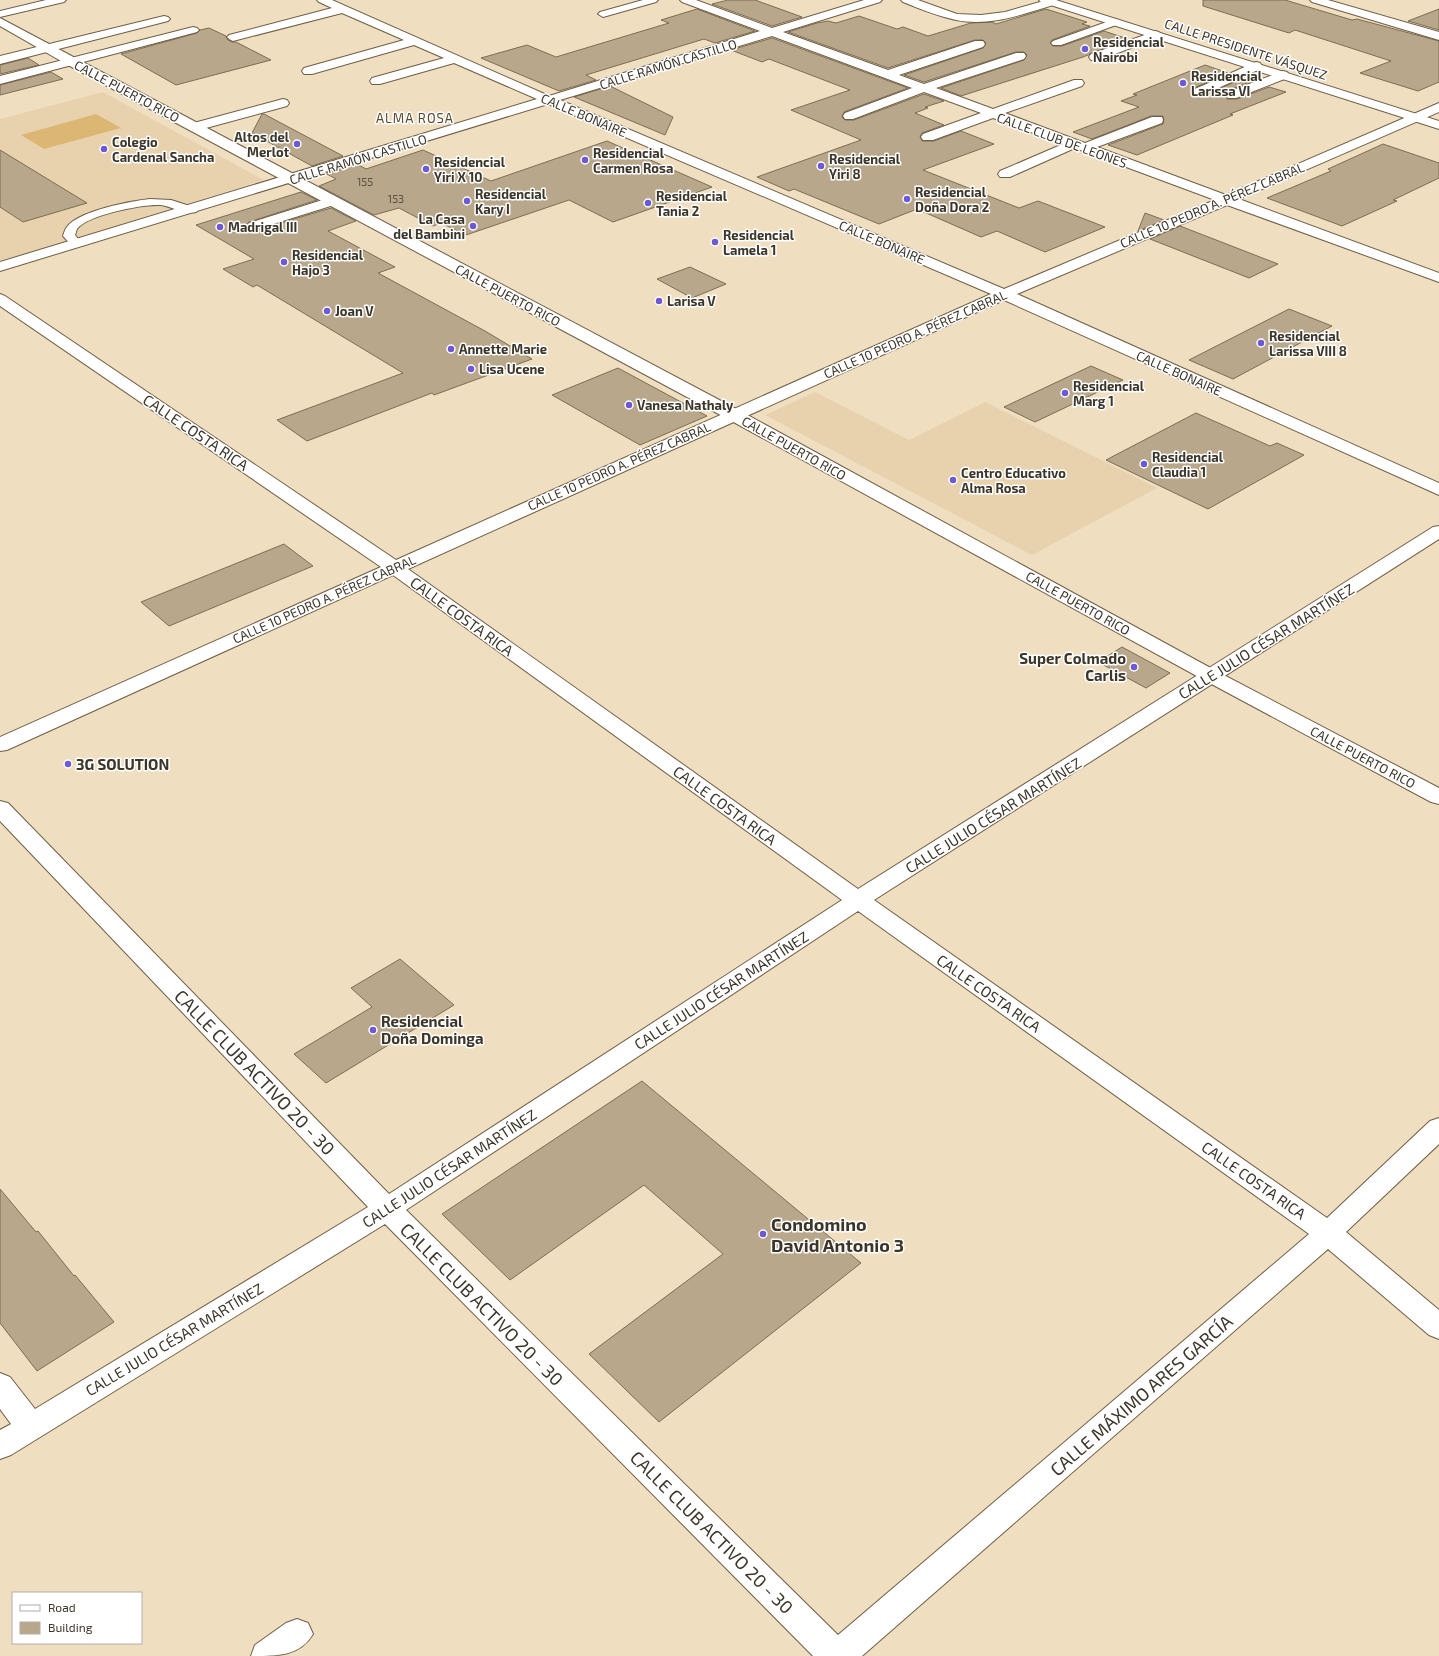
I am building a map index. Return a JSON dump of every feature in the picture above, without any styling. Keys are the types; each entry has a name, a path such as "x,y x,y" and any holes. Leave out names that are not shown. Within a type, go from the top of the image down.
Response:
{"street":[{"path":"0,14 60,0"},
{"name":"CALLE BONAIRE","path":"323,0 454,59 1004,294 1439,490"},
{"name":"CALLE CLUB DE LEONES","path":"686,0 1439,278"},
{"name":"CALLE RAMÓN CASTILLO","path":"0,267 192,210 876,0"},
{"path":"907,0 956,17 979,19 1003,17 1048,1"},
{"path":"1316,0 1439,36"},
{"name":"CALLE PRESIDENTE VÁSQUEZ","path":"1048,1 1439,124"},
{"path":"233,37 343,9"},
{"path":"0,60 164,19"},
{"name":"CALLE PUERTO RICO","path":"0,21 49,47 72,62 734,415 1211,676 1439,797"},
{"path":"1057,43 1115,22"},
{"path":"0,80 193,30"},
{"path":"1095,57 1156,35"},
{"path":"308,71 414,41"},
{"path":"886,75 979,44"},
{"path":"850,116 923,88 1020,56"},
{"path":"376,81 454,59"},
{"path":"1199,92 1256,66"},
{"path":"1232,96 1283,75"},
{"path":"928,138 1078,83"},
{"path":"195,127 283,103"},
{"name":"CALLE 10 PEDRO A. PÉREZ CABRAL","path":"0,745 1004,294 1226,200 1439,107"},
{"path":"1006,174 1079,146 1156,120"},
{"path":"254,226 332,201"},
{"name":"CALLE COSTA RICA","path":"0,299 394,567 858,900 1328,1233 1439,1327"},
{"name":"CALLE JULIO CÉSAR MARTÍNEZ","path":"0,1446 387,1209 858,900 1439,531"},
{"name":"CALLE CLUB ACTIVO 20 - 30","path":"0,808 387,1209 837,1656"},
{"name":"CALLE MÁXIMO ARES GARCÍA","path":"837,1656 1328,1233 1439,1128"},
{"path":"0,1386 31,1427"},
{"path":"267,1656 297,1634"}],"lane":[{"path":"603,14 653,0"},
{"path":"76,244 72,241 70,236 72,229 82,220 100,212 130,204 149,202 166,202 192,210"}],"shaded area":[{"name":"Colegio Cardenal Sancha","path":"103,92 264,180 0,262 0,119"},
{"path":"96,114 121,128 44,149 21,135"},
{"name":"Centro Educativo Alma Rosa","path":"815,392 909,440 985,402 1157,488 1032,555 765,415"}],"building":[{"path":"728,0 755,0 802,17 772,26 712,4"},
{"path":"1203,0 1285,0 1352,20 1357,19 1439,41 1439,82 1418,91 1360,73 1391,61 1295,30 1289,33 1203,6"},
{"path":"697,9 755,31 715,43 704,39 586,75 596,80 559,91 481,58 527,45 556,57 669,23 661,20"},
{"path":"1046,9 1087,22 1082,24 1090,26 1052,40 1050,43 1053,46 1062,46 1104,31 1128,39 1083,57 961,96 941,88 1024,60 1027,55 1024,52 1016,52 924,82 904,75 983,48 986,43 983,40 975,40 888,68 788,32 817,23 828,21 836,23 859,16 897,29 903,27 928,36 971,23 992,22 996,24"},
{"path":"1439,9 1439,30 1408,21"},
{"path":"209,28 226,36 228,40 236,42 271,60 176,85 121,54 197,33 200,30"},
{"path":"772,38 908,88 844,112 842,117 845,120 854,120 924,94 944,101 925,107 928,108 915,113 944,125 922,133 920,136 922,141 934,141 961,131 994,144 923,170 1019,208 1038,201 1105,227 1045,252 997,231 981,237 917,209 879,224 794,189 789,191 757,177 861,140 791,110 850,90 769,59 762,62 731,50"},
{"path":"28,58 39,65 0,74 0,65"},
{"path":"1205,65 1228,73 1194,88 1192,93 1195,96 1204,96 1243,78 1252,81 1227,91 1225,94 1227,99 1237,99 1269,87 1286,92 1230,114 1233,115 1137,155 1108,145 1163,124 1163,116 1151,116 1092,139 1073,132 1139,107 1121,101 1137,95 1133,94"},
{"path":"51,72 63,79 0,95 0,85"},
{"path":"610,86 673,117 665,135 574,97"},
{"name":"Altos del Merlot","path":"262,114 343,156 312,166 252,133"},
{"path":"607,141 712,187 613,222 569,200 466,235 441,223 433,226 399,208 374,215 319,186 336,179 325,173 357,164 366,169 423,150 491,181"},
{"path":"1383,144 1439,163 1439,178 1393,200 1397,201 1342,226 1267,198 1331,171 1328,169"},
{"path":"0,150 87,203 23,222 0,207"},
{"path":"301,192 317,200 249,222 246,225 248,230 254,231 331,208 356,221 328,231 395,267 378,273 485,331 532,359 434,395 432,393 307,441 277,420 403,373 257,285 253,287 223,269 254,259 196,225"},
{"path":"1145,213 1164,220 1138,231"},
{"path":"1180,226 1278,264 1249,278 1150,239"},
{"path":"690,267 726,284 692,298 657,279"},
{"name":"Residencial Larissa VIII 8","path":"1289,309 1332,326 1233,379 1189,360"},
{"name":"Residencial Marg 1","path":"1091,366 1123,380 1035,422 1004,407"},
{"name":"Vanesa Nathaly","path":"618,368 707,416 640,445 552,395"},
{"name":"Residencial Claudia 1","path":"1196,413 1270,446 1277,443 1304,455 1208,509 1106,460"},
{"path":"284,544 313,566 169,626 141,602"},
{"name":"Super Colmado Carlis","path":"1122,647 1170,673 1146,688 1098,662"},
{"name":"Residencial Doña Dominga","path":"400,959 454,1005 326,1083 294,1054 372,1007 351,988"},
{"name":"Condomino David Antonio 3","path":"642,1081 861,1263 659,1422 589,1354 723,1254 644,1185 510,1280 442,1214"},
{"path":"0,1189 36,1232 38,1231 74,1276 75,1275 114,1322 37,1371 0,1323"}],"place":[{"name":"Residencial Nairobi","path":"1085,49"},
{"name":"Residencial Larissa VI","path":"1183,83"},
{"name":"Altos del Merlot","path":"297,144"},
{"name":"Colegio Cardenal Sancha","path":"104,149"},
{"name":"Residencial Carmen Rosa","path":"585,160"},
{"name":"Residencial Yiri 8","path":"821,166"},
{"name":"Residencial Yiri X 10","path":"426,169"},
{"name":"Residencial Doña Dora 2","path":"907,199"},
{"name":"Residencial Kary I","path":"467,201"},
{"name":"Residencial Tania 2","path":"648,203"},
{"name":"La Casa del Bambini","path":"473,226"},
{"name":"Madrigal III","path":"220,227"},
{"name":"Residencial Lamela 1","path":"715,242"},
{"name":"Residencial Hajo 3","path":"284,262"},
{"name":"Larisa V","path":"659,301"},
{"name":"Joan V","path":"327,311"},
{"name":"Residencial Larissa VIII 8","path":"1261,343"},
{"name":"Annette Marie","path":"451,349"},
{"name":"Lisa Ucene","path":"471,369"},
{"name":"Residencial Marg 1","path":"1065,393"},
{"name":"Vanesa Nathaly","path":"629,405"},
{"name":"Residencial Claudia 1","path":"1144,464"},
{"name":"Centro Educativo Alma Rosa","path":"953,480"},
{"name":"Super Colmado Carlis","path":"1134,667"},
{"name":"3G SOLUTION","path":"68,764"},
{"name":"Residencial Doña Dominga","path":"373,1030"},
{"name":"Condomino David Antonio 3","path":"763,1234"}],"district":[{"name":"ALMA ROSA","path":"415,118"}]}
